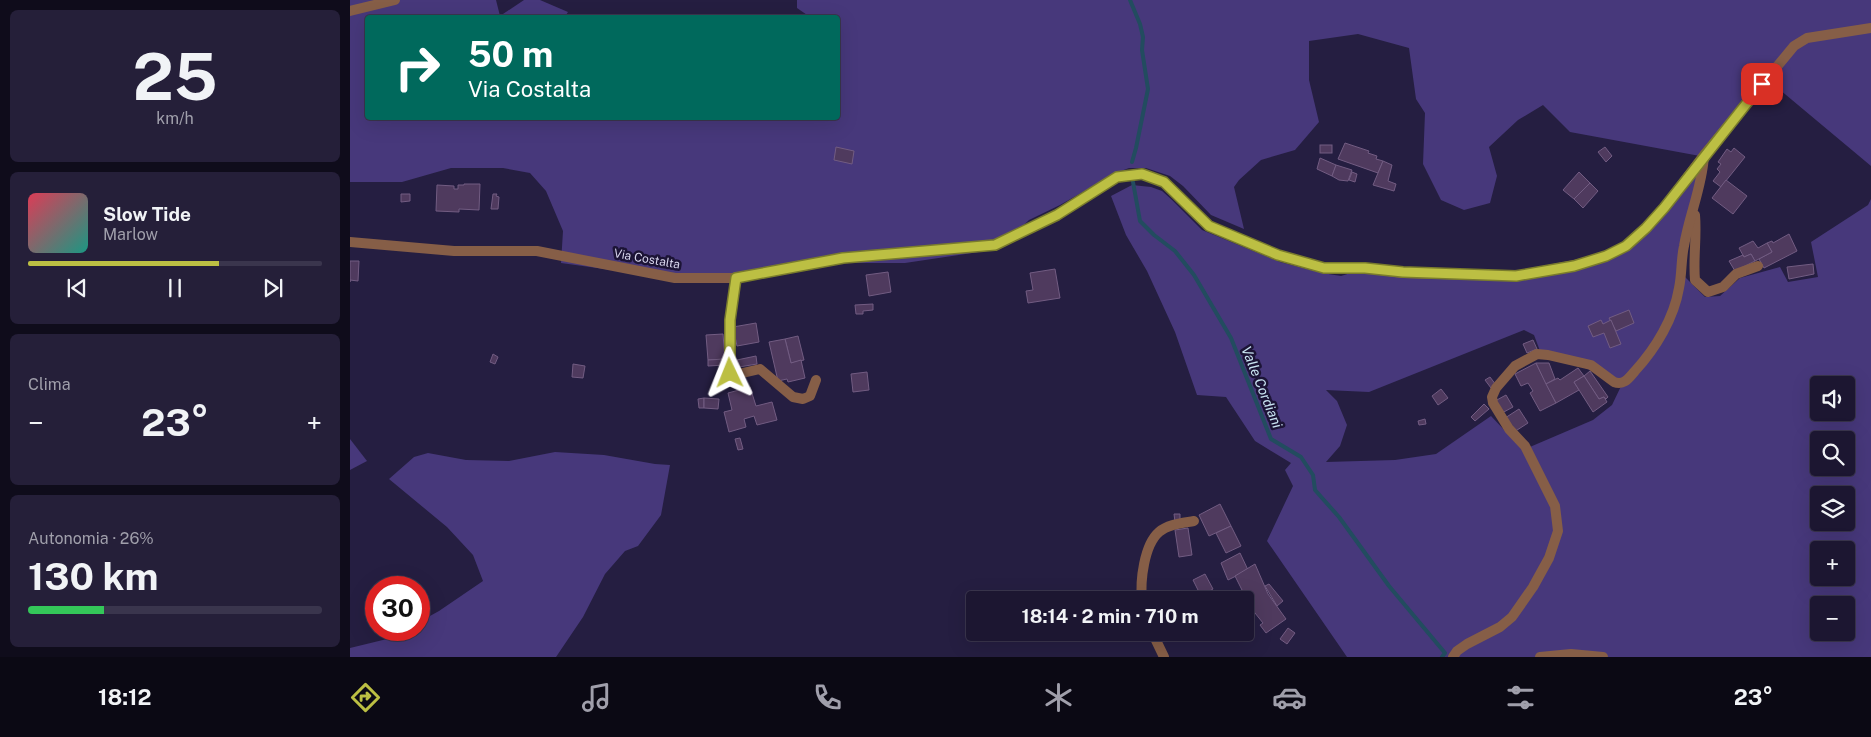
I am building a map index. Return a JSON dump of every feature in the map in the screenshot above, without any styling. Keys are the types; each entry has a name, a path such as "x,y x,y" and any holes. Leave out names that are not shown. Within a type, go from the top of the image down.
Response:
{"street":[{"path":"350,11 395,0"},
{"name":"Via Costalta","path":"350,242 454,251 538,251 675,278 736,278 843,258 995,245 1057,215 1117,177 1142,174 1164,182 1209,226 1278,255 1301,262 1324,268 1365,268 1403,272 1516,276 1574,266 1606,256 1626,246 1664,208 1704,155 1794,46 1806,38 1871,28"},
{"path":"1453,657 1457,651 1512,617 1533,587 1545,565 1558,531 1555,506 1525,446 1509,429 1493,404 1492,397 1496,388 1515,366 1537,354 1591,365 1618,384 1630,377 1652,351 1667,326 1679,289 1684,245 1703,175 1704,155"},
{"path":"1695,206 1696,235 1693,262 1695,280 1708,292 1723,287 1736,274 1758,266"},
{"path":"736,278 730,320 730,373 734,375 760,369 793,397 803,399 810,396 816,380"},
{"path":"1142,591 1144,561 1153,539 1160,531 1170,526 1194,521"},
{"path":"1156,641 1164,657"},
{"path":"1540,657 1571,654 1603,657"}],"shaded area":[{"path":"350,0 496,0 500,15 365,15 365,120 840,120 840,15 807,15 797,8 797,0 1871,0 1871,166 1762,75 1701,157 1683,275 1705,297 1720,296 1740,278 1780,267 1788,282 1818,277 1811,242 1868,205 1871,199 1871,657 1347,657 1267,541 1293,486 1285,470 1291,463 1255,441 1226,397 1197,395 1175,332 1147,271 1126,235 1111,196 1132,185 1151,187 1162,191 1202,230 1280,262 1322,273 1341,276 1370,267 1530,275 1616,255 1655,219 1700,156 1570,132 1543,105 1518,120 1489,147 1497,176 1490,203 1464,210 1441,200 1423,164 1425,113 1416,99 1409,48 1358,34 1309,41 1309,80 1319,122 1295,150 1261,160 1234,187 1244,229 1211,215 1183,186 1170,176 1146,168 1129,168 1116,173 1060,205 1029,220 999,249 905,263 810,263 684,280 561,263 563,231 546,191 530,173 503,168 451,168 402,182 350,182","holes":["1524,330 1534,335 1540,351 1619,381 1624,380 1612,405 1593,420 1523,450 1491,416 1436,454 1395,460 1326,462 1340,446 1347,425 1337,401 1326,390 1369,392"]},
{"path":"524,0 540,0 568,12 566,15 502,15"},
{"path":"350,439 367,461 350,470"},
{"path":"555,452 604,455 670,465 661,515 638,546 625,551 605,574 583,617 556,657 350,657 350,648 379,641 430,641 430,616 483,581 473,555 447,527 389,479 414,457 428,453 466,460 509,461"}],"building":[{"path":"1345,143 1369,151 1368,153 1377,156 1376,159 1383,161 1378,173 1338,159"},
{"path":"1320,145 1332,145 1332,153 1320,153"},
{"path":"836,147 854,151 852,164 834,160"},
{"path":"1605,147 1612,156 1606,162 1598,152"},
{"path":"1734,148 1745,157 1721,187 1713,181 1720,172 1717,169 1721,164 1718,162 1727,149 1731,152"},
{"path":"1320,158 1336,165 1332,176 1317,169"},
{"path":"1383,161 1392,165 1388,181 1396,184 1394,191 1373,185"},
{"path":"1336,165 1352,170 1348,181 1339,180 1332,176"},
{"path":"1352,172 1357,174 1355,182 1349,180"},
{"path":"1579,172 1590,183 1574,199 1563,190"},
{"path":"1726,180 1747,196 1733,214 1712,198"},
{"path":"1590,183 1598,191 1583,208 1574,199"},
{"path":"480,184 479,210 459,209 459,212 436,211 437,185 454,186 454,189 458,189 458,185"},
{"path":"401,194 410,194 410,201 401,202"},
{"path":"493,194 497,194 496,196 499,197 498,209 491,209"},
{"path":"1789,234 1797,251 1764,268 1759,259 1772,252 1767,243 1772,241 1773,243"},
{"path":"1753,241 1758,248 1767,243 1772,252 1755,261 1751,254 1744,257 1739,248"},
{"path":"1751,254 1755,261 1735,271 1729,261"},
{"path":"350,261 359,261 358,281 350,280"},
{"path":"1813,264 1814,274 1789,279 1787,267"},
{"path":"1055,269 1060,298 1028,303 1026,291 1033,290 1030,273"},
{"path":"888,272 891,292 869,296 866,275"},
{"path":"873,304 873,310 863,311 863,314 856,314 855,305"},
{"path":"1629,310 1634,323 1616,331 1609,318"},
{"path":"1601,320 1603,324 1611,320 1621,344 1610,348 1604,333 1593,337 1588,326"},
{"path":"756,323 759,342 737,346 733,327"},
{"path":"723,334 725,359 708,360 706,335"},
{"path":"798,336 804,360 791,363 785,339"},
{"path":"785,339 791,363 801,360 805,378 788,382 787,379 778,381 769,342"},
{"path":"1533,340 1537,349 1527,353 1523,344"},
{"path":"493,354 498,357 495,364 490,362"},
{"path":"756,356 757,364 733,368 732,361"},
{"path":"725,359 725,365 708,366 708,360"},
{"path":"1536,363 1556,403 1540,411 1530,393 1533,391 1528,383 1521,386 1515,374"},
{"path":"1536,363 1549,363 1555,379 1546,384"},
{"path":"573,364 585,366 583,378 572,377"},
{"path":"1578,368 1584,376 1574,382 1579,390 1556,403 1546,384 1558,378 1560,380"},
{"path":"1590,371 1608,397 1606,399 1604,397 1599,399 1584,376"},
{"path":"867,372 869,390 853,392 851,374"},
{"path":"1584,376 1599,399 1604,397 1607,402 1593,412 1574,382"},
{"path":"1490,377 1496,385 1491,388 1485,380"},
{"path":"750,387 756,406 772,402 777,420 757,425 754,416 744,419 746,427 729,432 724,412 732,410 728,393"},
{"path":"1441,389 1448,398 1438,405 1432,396"},
{"path":"1506,395 1513,407 1502,413 1495,401"},
{"path":"704,398 704,408 699,408 698,399"},
{"path":"704,398 719,399 718,409 704,408"},
{"path":"1484,404 1489,409 1475,421 1471,417"},
{"path":"1519,409 1528,423 1514,432 1505,418"},
{"path":"1425,419 1426,424 1419,425 1418,421"},
{"path":"740,438 743,449 738,450 735,439"},
{"path":"1220,504 1231,526 1209,536 1199,515"},
{"path":"1174,514 1180,514 1180,522 1175,522"},
{"path":"1231,526 1241,546 1226,553 1216,533"},
{"path":"1188,528 1192,555 1179,557 1175,530"},
{"path":"1240,553 1248,570 1228,580 1221,563"},
{"path":"1255,564 1268,594 1286,619 1266,633 1260,625 1263,623 1254,612 1254,591 1242,591 1235,576"},
{"path":"1205,574 1213,589 1210,591 1198,591 1193,580"},
{"path":"1269,584 1283,601 1277,606 1265,586"},
{"path":"1288,628 1295,633 1287,644 1280,639"}],"waterway":[{"name":"Valle Cordiani","path":"1130,0 1143,37 1142,50 1148,89 1132,162"},
{"name":"Valle Cordiani","path":"1133,182 1140,221 1154,235 1175,251 1194,275 1231,338 1271,439 1301,457 1313,475 1315,490 1339,517 1389,586 1445,653 1442,657"}],"route":[{"path":"730,373 730,320 736,278 843,258 995,245 1057,215 1117,177 1142,174 1164,182 1209,226 1278,255 1324,268 1365,268 1403,272 1516,276 1574,266 1606,256 1626,246 1646,228 1762,84"}]}
